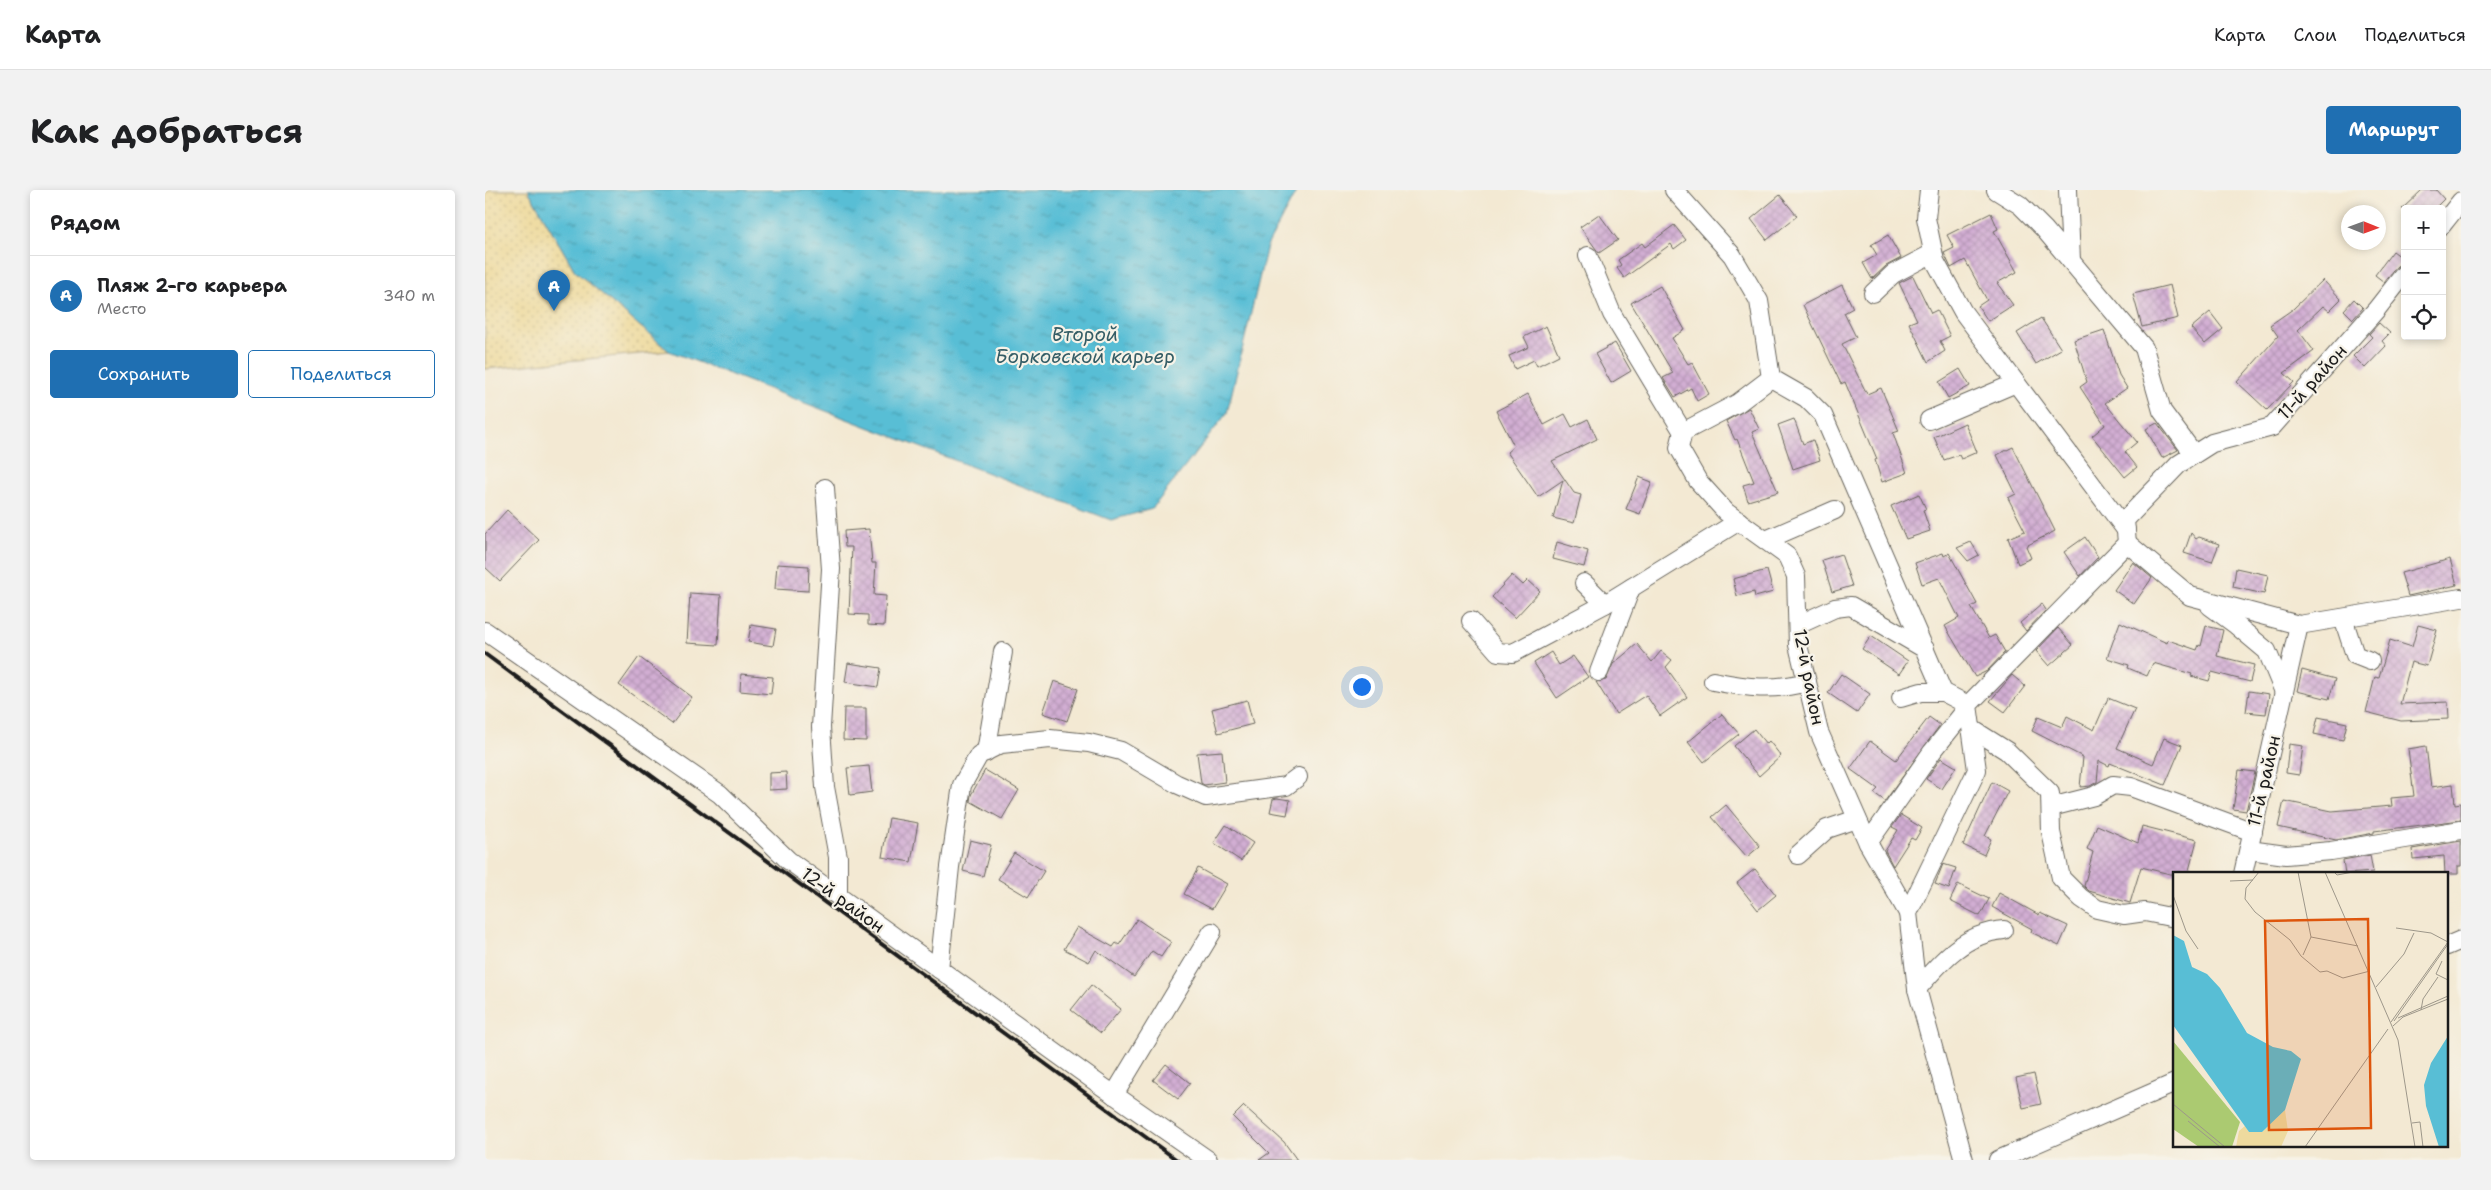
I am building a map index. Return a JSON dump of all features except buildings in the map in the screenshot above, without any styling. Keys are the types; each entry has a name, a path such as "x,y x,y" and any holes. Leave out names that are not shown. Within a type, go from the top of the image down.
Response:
{"street":[{"path":"1674,190 1733,255 1759,301 1771,378"},
{"path":"1929,190 1926,218 1935,261 1963,312 2016,382 2127,537 2190,596 2299,625 2461,598"},
{"path":"1996,190 2020,205 2071,261 2144,348 2162,411 2194,454"},
{"path":"2067,190 2071,261"},
{"path":"2446,220 2461,200"},
{"path":"1873,293 1893,274 1933,253"},
{"path":"1588,256 1612,314 1683,432 1738,403 1771,378"},
{"name":"11-й район","path":"2127,537 2125,520 2179,464 2212,443 2272,427 2376,310 2401,278"},
{"path":"1771,378 1805,398 1823,415 1943,692"},
{"path":"1929,420 2016,382"},
{"name":"12-й район","path":"1683,432 1679,448 1698,481 1726,512 1787,556 1796,576 1798,645 1819,732 1868,843 1908,913"},
{"path":"825,488 831,569 821,727 825,787 838,857 838,896"},
{"path":"1766,540 1835,510"},
{"path":"1471,621 1499,652 1513,653 1605,604 1739,521"},
{"path":"1868,843 1932,752 1968,706 2127,537"},
{"path":"1584,583 1605,604"},
{"path":"1599,672 1631,588"},
{"path":"2199,599 2236,624 2267,651 2284,692"},
{"path":"1798,625 1835,608 1851,606 1925,650"},
{"path":"2343,618 2355,656 2370,661"},
{"name":"11-й район","path":"2244,872 2299,625"},
{"name":"12-й район","path":"485,631 719,794 788,860 1114,1095 1208,1160"},
{"path":"986,752 1003,652"},
{"path":"1713,681 1747,688 1774,688 1807,682"},
{"path":"1901,698 1921,692 1943,692 1968,706"},
{"path":"1964,1160 1917,989 1908,913 1977,770 1968,706"},
{"path":"1971,729 2007,751 2050,793 2051,832 2061,878 2081,898 2097,910 2124,915 2145,912 2173,918"},
{"path":"939,969 950,867 962,785 979,755 1001,744 1050,739 1089,743 1121,751 1177,784 1206,798 1286,786 1298,777"},
{"path":"2051,807 2094,796 2113,785 2131,787 2253,832"},
{"path":"1798,855 1827,829 1857,819"},
{"name":"11-й район","path":"2249,850 2286,855 2331,851 2461,830"},
{"path":"1917,989 1938,964 1966,941 1987,932 2004,930"},
{"path":"1114,1095 1212,932"},
{"path":"2449,945 2461,940"},
{"path":"1997,1160 2173,1084"}],"sand":[{"path":"485,190 528,190 575,271 669,351 485,369"}],"water":[{"name":"Второй Борковской карьер","path":"528,190 1297,190 1267,246 1227,413 1152,509 1111,520 669,351 575,271"}],"railway":[{"path":"485,654 1177,1160"}],"place":[{"name":"Пляж 2-го карьера","path":"554,311"}]}
